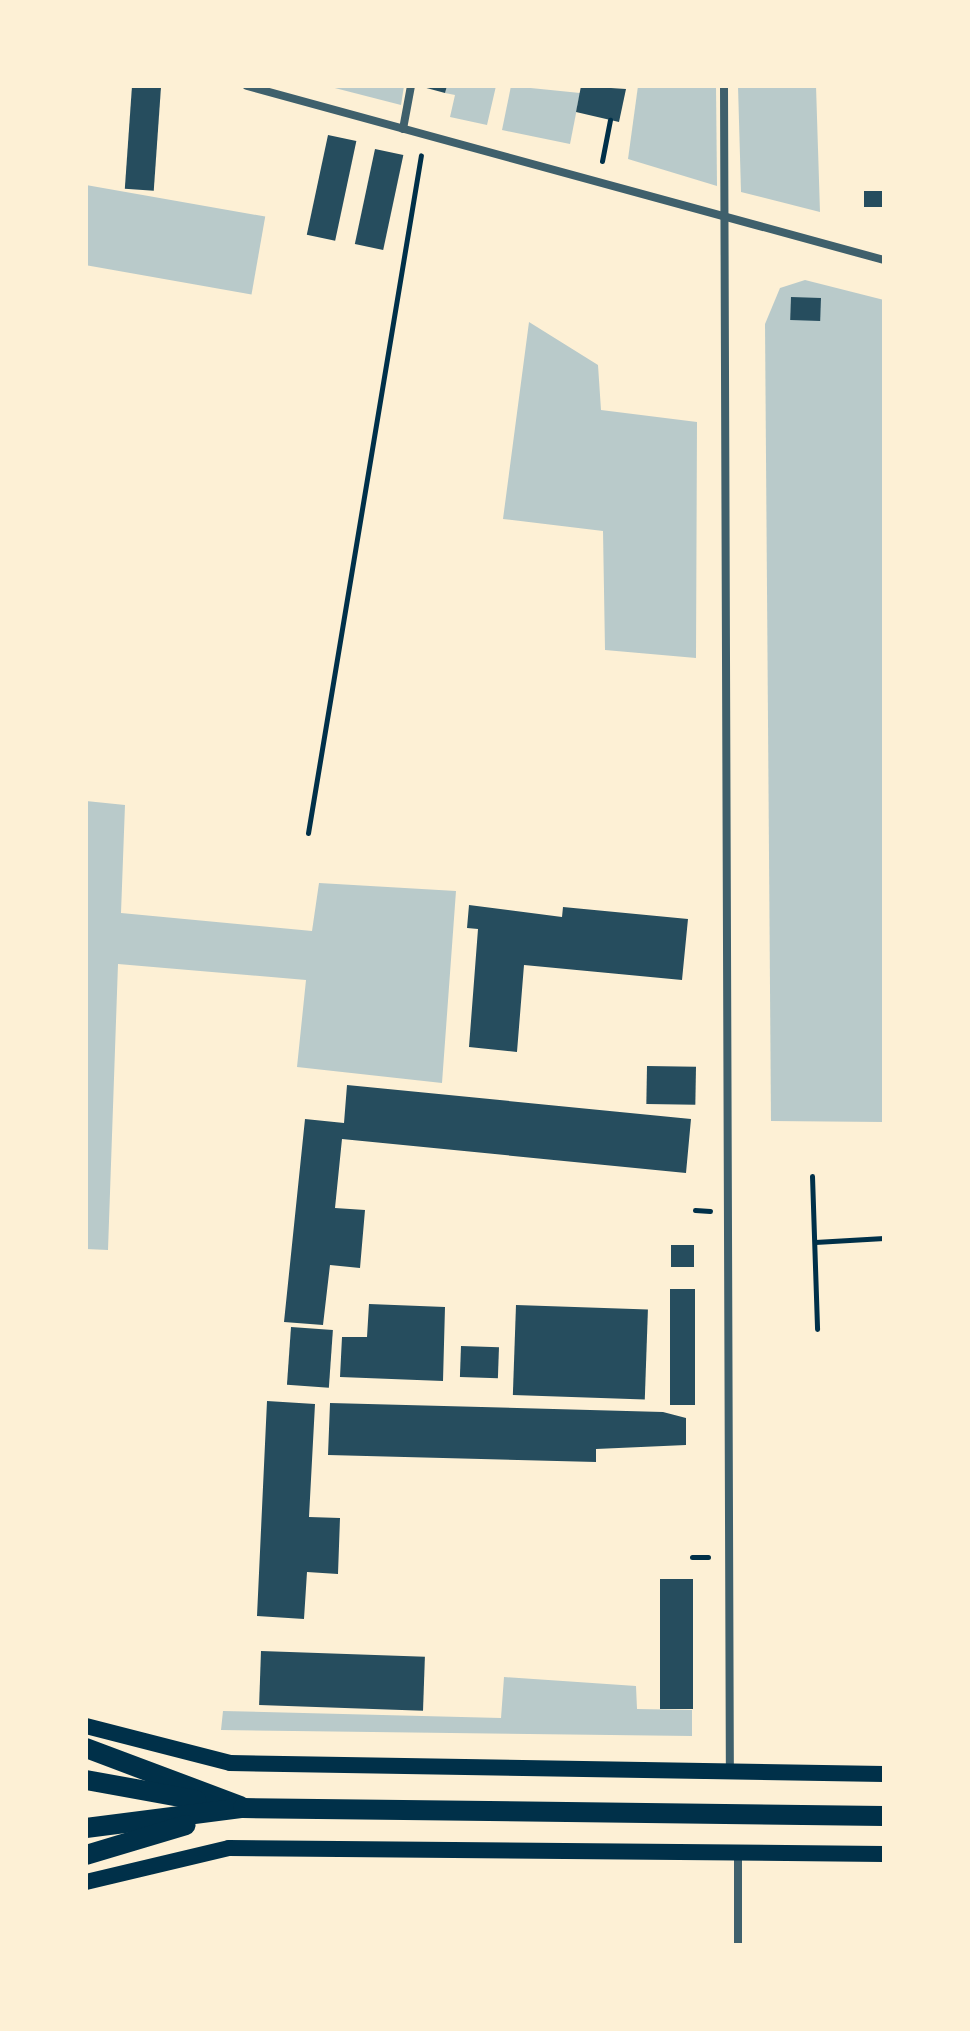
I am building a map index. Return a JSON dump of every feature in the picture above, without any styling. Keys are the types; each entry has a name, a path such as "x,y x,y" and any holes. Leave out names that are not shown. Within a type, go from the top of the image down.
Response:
{"main road":[{"path":"86,1726 230,1763 884,1774"},
{"path":"86,1748 243,1808"},
{"path":"86,1780 243,1808"},
{"path":"86,1855 243,1808"},
{"path":"86,1828 243,1808 884,1816"},
{"path":"86,1882 229,1848 738,1849 884,1854"}],"street":[{"path":"247,86 884,260"},
{"path":"403,129 411,86"},
{"path":"724,86 730,1770"},
{"path":"738,1849 738,1945"}],"path":[{"path":"598,182 610,120"},
{"path":"308,833 425,134"},
{"path":"812,1176 817,1329"},
{"path":"815,1242 884,1238"}],"shaded area":[{"path":"327,86 404,86 401,105"},
{"path":"447,86 496,86 487,125 450,117 455,95 445,93"},
{"path":"511,86 580,93 570,144 502,130"},
{"path":"638,86 716,86 717,186 628,159"},
{"path":"738,86 816,86 820,212 741,192"},
{"path":"86,185 265,217 252,294 86,265"},
{"path":"805,280 884,300 884,1122 771,1121 765,324 780,288"},
{"path":"529,322 598,365 601,410 697,422 696,658 605,650 603,531 503,519"},
{"path":"86,801 125,805 121,913 312,931 319,883 456,891 442,1083 297,1067 306,980 118,964 108,1250 86,1249"},
{"path":"504,1677 636,1686 637,1709 692,1710 692,1736 221,1730 223,1711 501,1718"}],"building":[{"path":"132,86 161,88 154,191 125,189"},
{"path":"419,86 447,86 445,93"},
{"path":"581,86 626,89 619,122 576,112"},
{"path":"328,135 356,141 335,241 307,235"},
{"path":"375,149 403,155 383,250 355,244"},
{"path":"864,191 884,191 884,207 864,207"},
{"path":"791,297 821,298 820,321 790,320"},
{"path":"469,905 562,917 563,907 688,919 682,980 524,965 517,1052 469,1047 478,929 467,928"},
{"path":"647,1066 696,1067 695,1105 646,1104"},
{"path":"347,1085 691,1119 686,1173 342,1139 335,1208 365,1210 360,1268 330,1265 323,1325 284,1322 305,1119 344,1123"},
{"path":"671,1245 694,1245 694,1267 671,1267"},
{"path":"670,1289 695,1289 695,1405 670,1405"},
{"path":"369,1304 445,1307 443,1381 340,1377 342,1337 367,1337"},
{"path":"516,1305 648,1310 645,1400 513,1395"},
{"path":"291,1327 333,1330 329,1388 287,1385"},
{"path":"461,1346 499,1347 498,1378 460,1377"},
{"path":"267,1401 315,1404 309,1517 340,1518 338,1574 307,1572 304,1619 257,1616"},
{"path":"330,1403 663,1412 686,1418 686,1445 596,1449 596,1462 328,1455"},
{"path":"660,1579 693,1579 693,1709 660,1709"},
{"path":"261,1651 425,1657 423,1711 259,1705"}]}
